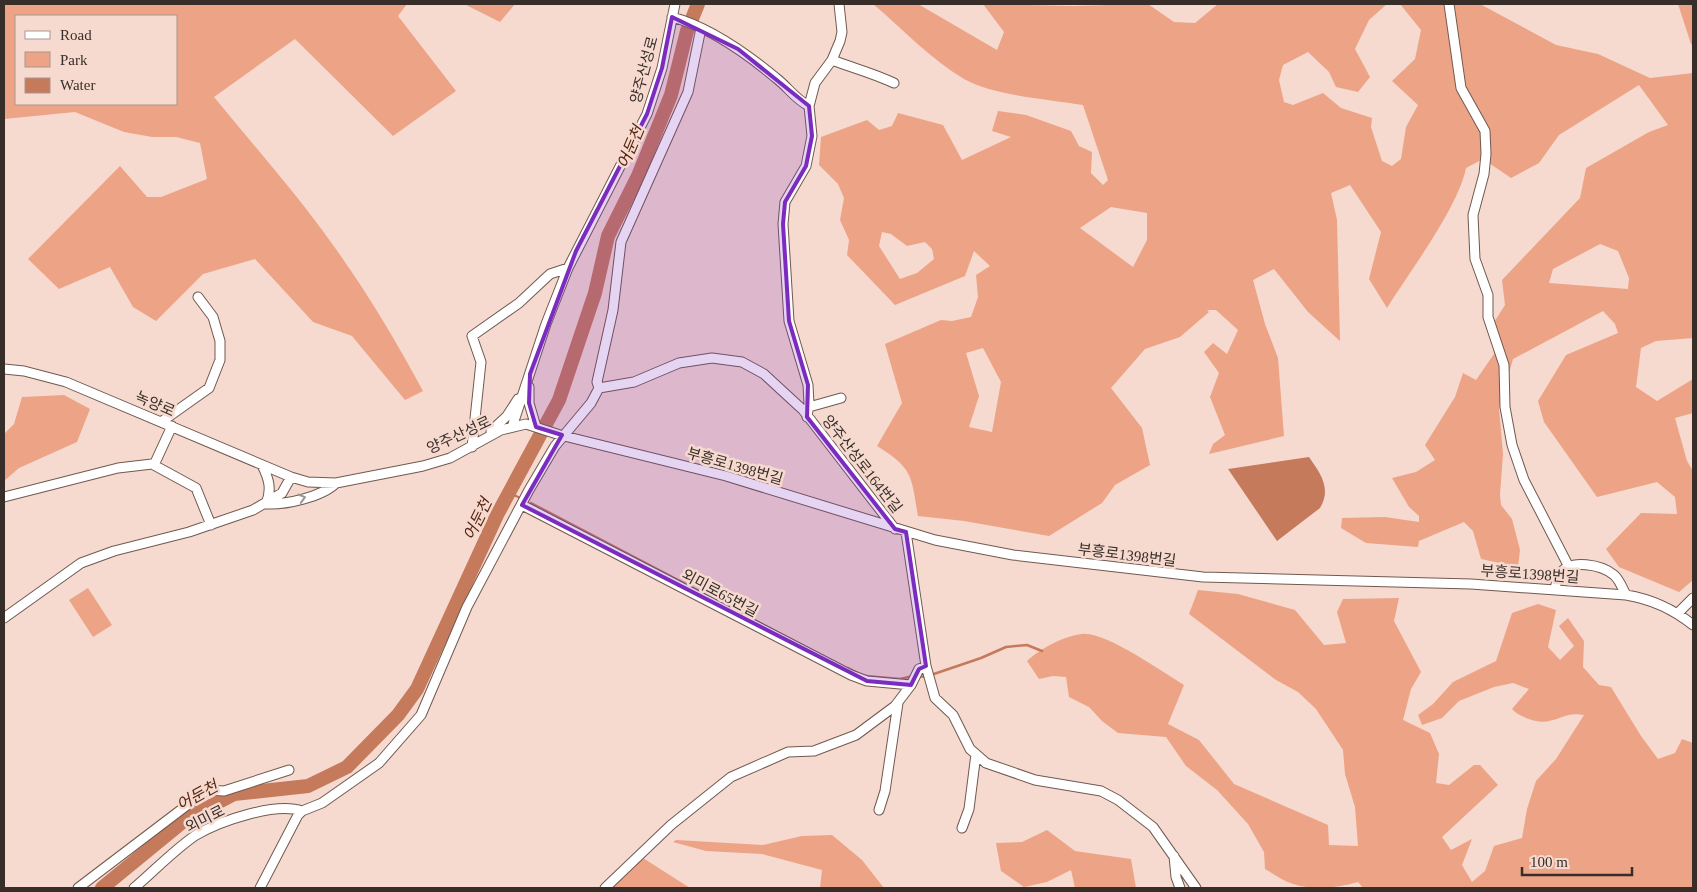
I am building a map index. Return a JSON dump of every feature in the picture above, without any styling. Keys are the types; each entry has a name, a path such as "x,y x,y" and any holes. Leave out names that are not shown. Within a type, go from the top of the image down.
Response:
{"street":[{"name":"양주산성로","path":"291,477 308,482 336,483 423,466 475,445 512,427 546,324 568,268 647,114 676,18 675,4"},
{"name":"양주산성로164번길","path":"839,4 842,32 832,60 815,83 809,106 812,136 806,166 785,202 783,224 790,321 808,385 806,411 895,529"},
{"name":"부흥로1398번길","path":"1449,4 1461,88 1485,131 1486,154 1484,174 1472,215 1475,259 1488,296 1488,318 1504,366 1505,407 1512,445 1524,480 1569,567"},
{"path":"676,18 701,28 738,49 762,66 792,94 809,106"},
{"path":"599,388 596,382 612,310 622,242 688,92 701,28"},
{"path":"832,60 852,68 870,71 894,83"},
{"path":"475,445 481,362 472,336 519,303 550,274 568,268"},
{"path":"161,422 209,388 220,360 220,341 213,317 198,296"},
{"path":"260,888 302,811 322,803 378,763 421,715 467,607 522,505 555,446 599,388 634,382 679,363 712,358 742,362 764,374 806,411 840,398"},
{"name":"녹양로","path":"4,369 43,375 66,382 291,477"},
{"path":"475,445 507,416 530,374"},
{"path":"530,374 529,403 536,427"},
{"name":"부흥로1398번길","path":"512,427 520,424 536,427 562,436 726,476 895,529 971,548 1013,555 1203,577 1554,589 1626,595 1651,601 1678,613 1693,624"},
{"path":"154,465 172,426"},
{"path":"262,464 269,478 270,489 266,504"},
{"path":"4,497 118,468 154,465 196,488 211,524"},
{"path":"4,604 7,615 81,563 211,524 266,504 282,494 291,477"},
{"path":"266,504 277,505 317,494 330,489 336,483"},
{"name":"외미로65번길","path":"522,505 867,682 914,679"},
{"path":"906,532 927,672 935,698 953,715 970,749 986,763 1035,780 1101,791 1118,800 1153,827 1196,888"},
{"path":"1554,589 1560,573 1569,567 1588,565 1602,568 1616,575 1626,595"},
{"path":"1678,613 1693,598"},
{"path":"605,888 671,825 731,778 788,752 814,751 849,738 877,720 898,703 919,669 927,672"},
{"path":"878,810 885,791 898,703"},
{"path":"962,828 969,808 976,754"},
{"path":"78,888 207,790 224,791 289,770"},
{"name":"외미로","path":"134,888 194,837 215,825 259,812 296,809 302,811"},
{"path":"1174,856 1176,877 1180,888"}],"highlighted area":[{"path":"672,17 738,49 809,106 812,136 806,166 785,202 783,224 789,321 808,385 807,417 895,529 906,532 926,666 919,669 911,685 867,681 522,505 562,435 536,427 529,403 530,374 576,251 647,114 662,68"}],"green space":[{"path":"4,4 407,4 398,16 456,91 393,136 295,39 214,97 290,188 333,245 381,317 423,391 405,400 352,336 313,322 255,259 203,274 156,321 133,307 110,267 59,289 28,259 120,166 147,197 161,197 207,179 200,143 176,137 152,137 124,132 75,112 4,119"},
{"path":"464,4 515,4 500,22"},
{"path":"873,4 918,4 997,50 1004,32 983,4 1073,6 1148,4 1174,22 1195,23 1218,4 1387,4 1369,20 1355,49 1370,77 1358,92 1336,87 1329,72 1308,52 1283,65 1279,80 1284,102 1293,105 1323,93 1341,108 1372,118 1371,127 1382,161 1392,166 1401,159 1406,127 1418,105 1392,81 1415,59 1421,30 1400,4 1480,4 1556,45 1598,54 1650,78 1693,73 1693,338 1656,341 1641,348 1636,387 1657,401 1693,379 1693,413 1675,418 1687,461 1693,471 1693,580 1679,592 1619,567 1606,549 1641,513 1677,514 1675,497 1657,482 1597,497 1544,422 1538,401 1566,355 1618,333 1615,324 1603,311 1513,359 1499,408 1503,454 1500,495 1501,505 1512,519 1520,550 1518,567 1481,559 1473,531 1464,522 1419,541 1418,547 1366,543 1341,528 1342,518 1385,517 1419,522 1419,516 1409,507 1392,478 1416,472 1435,460 1425,445 1455,397 1463,373 1476,380 1494,354 1491,327 1505,305 1502,280 1580,198 1586,168 1649,132 1668,125 1639,85 1559,135 1539,163 1511,178 1483,159 1466,168 1454,202 1444,220 1387,308 1369,279 1381,232 1350,185 1331,193 1337,220 1340,341 1308,312 1274,269 1253,280 1265,324 1278,358 1284,436 1209,454 1213,444 1225,435 1210,397 1219,373 1204,352 1213,343 1227,354 1238,330 1216,310 1207,310 1209,312 1180,337 1145,349 1111,388 1142,428 1150,465 1115,485 1102,503 1049,536 964,521 918,516 909,475 898,461 877,446 902,403 885,344 941,320 952,321 971,317 978,297 976,275 990,266 974,251 965,276 895,305 847,255 849,240 840,220 844,198 838,184 819,165 821,137 867,120 879,130 892,126 898,113 943,125 962,160 1011,137 992,131 998,111 1026,115 1071,131 1079,146 1092,152 1091,173 1103,185 1108,180 1083,105 1022,96 976,85 940,62","holes":["1111,207 1147,213 1147,240 1133,267 1080,228","882,232 891,234 907,246 925,242 932,249 934,259 917,273 900,279 879,246","1600,244 1618,251 1629,278 1628,289 1549,283 1553,269","983,348 1001,382 992,432 969,427 979,396 966,353"]},
{"path":"1678,4 1693,4 1693,46 1691,44"},
{"path":"64,395 90,409 77,442 19,468 4,481 4,434 14,424 22,397"},
{"path":"88,588 112,625 93,637 69,600"},
{"path":"1198,590 1238,594 1295,610 1324,645 1346,643 1337,612 1343,599 1399,598 1394,621 1421,672 1411,689 1403,720 1430,733 1439,754 1436,783 1449,785 1474,765 1480,765 1498,785 1442,837 1451,850 1472,839 1462,865 1472,882 1485,871 1494,846 1522,838 1527,809 1536,781 1556,759 1584,715 1569,715 1545,722 1534,721 1524,717 1512,709 1529,689 1513,683 1494,687 1459,701 1442,718 1422,725 1418,715 1433,704 1453,682 1496,661 1512,613 1538,604 1556,610 1548,647 1560,660 1574,646 1559,626 1568,618 1584,641 1583,667 1599,685 1611,687 1641,736 1658,759 1675,753 1682,739 1693,743 1693,888 1363,888 1358,882 1342,886 1317,888 1293,884 1265,869 1264,852 1248,824 1217,790 1186,766 1166,737 1118,733 1102,721 1089,707 1069,697 1066,677 1053,676 1039,679 1027,661 1052,644 1075,635 1092,635 1119,645 1184,685 1168,724 1199,740 1234,784 1328,825 1329,845 1358,846 1355,807 1345,774 1343,750 1316,709 1298,692 1276,680 1189,614"},
{"path":"1047,830 1075,851 1131,859 1136,888 1075,888 1071,870 1047,882 1024,887 1001,871 996,843 1022,842"},
{"path":"832,835 862,860 884,888 820,888 822,870 762,854 706,851 673,842 676,840 763,845 802,836"},
{"path":"643,858 690,888 609,888"}],"water":[{"path":"1309,457 1325,487 1323,501 1320,508 1277,541 1228,469"}],"waterway":[{"name":"어둔천","path":"102,888 186,819 234,794 308,786 347,767 398,715 417,689 497,515 559,400 595,293 608,236 638,176 671,95 687,31 698,4"},
{"path":"510,493 520,498"},
{"path":"531,503 840,665"},
{"path":"918,676 925,677 981,658 1006,647 1027,645 1042,651"},
{"path":"848,668 858,673"},
{"path":"866,676 900,679 913,676"}]}
